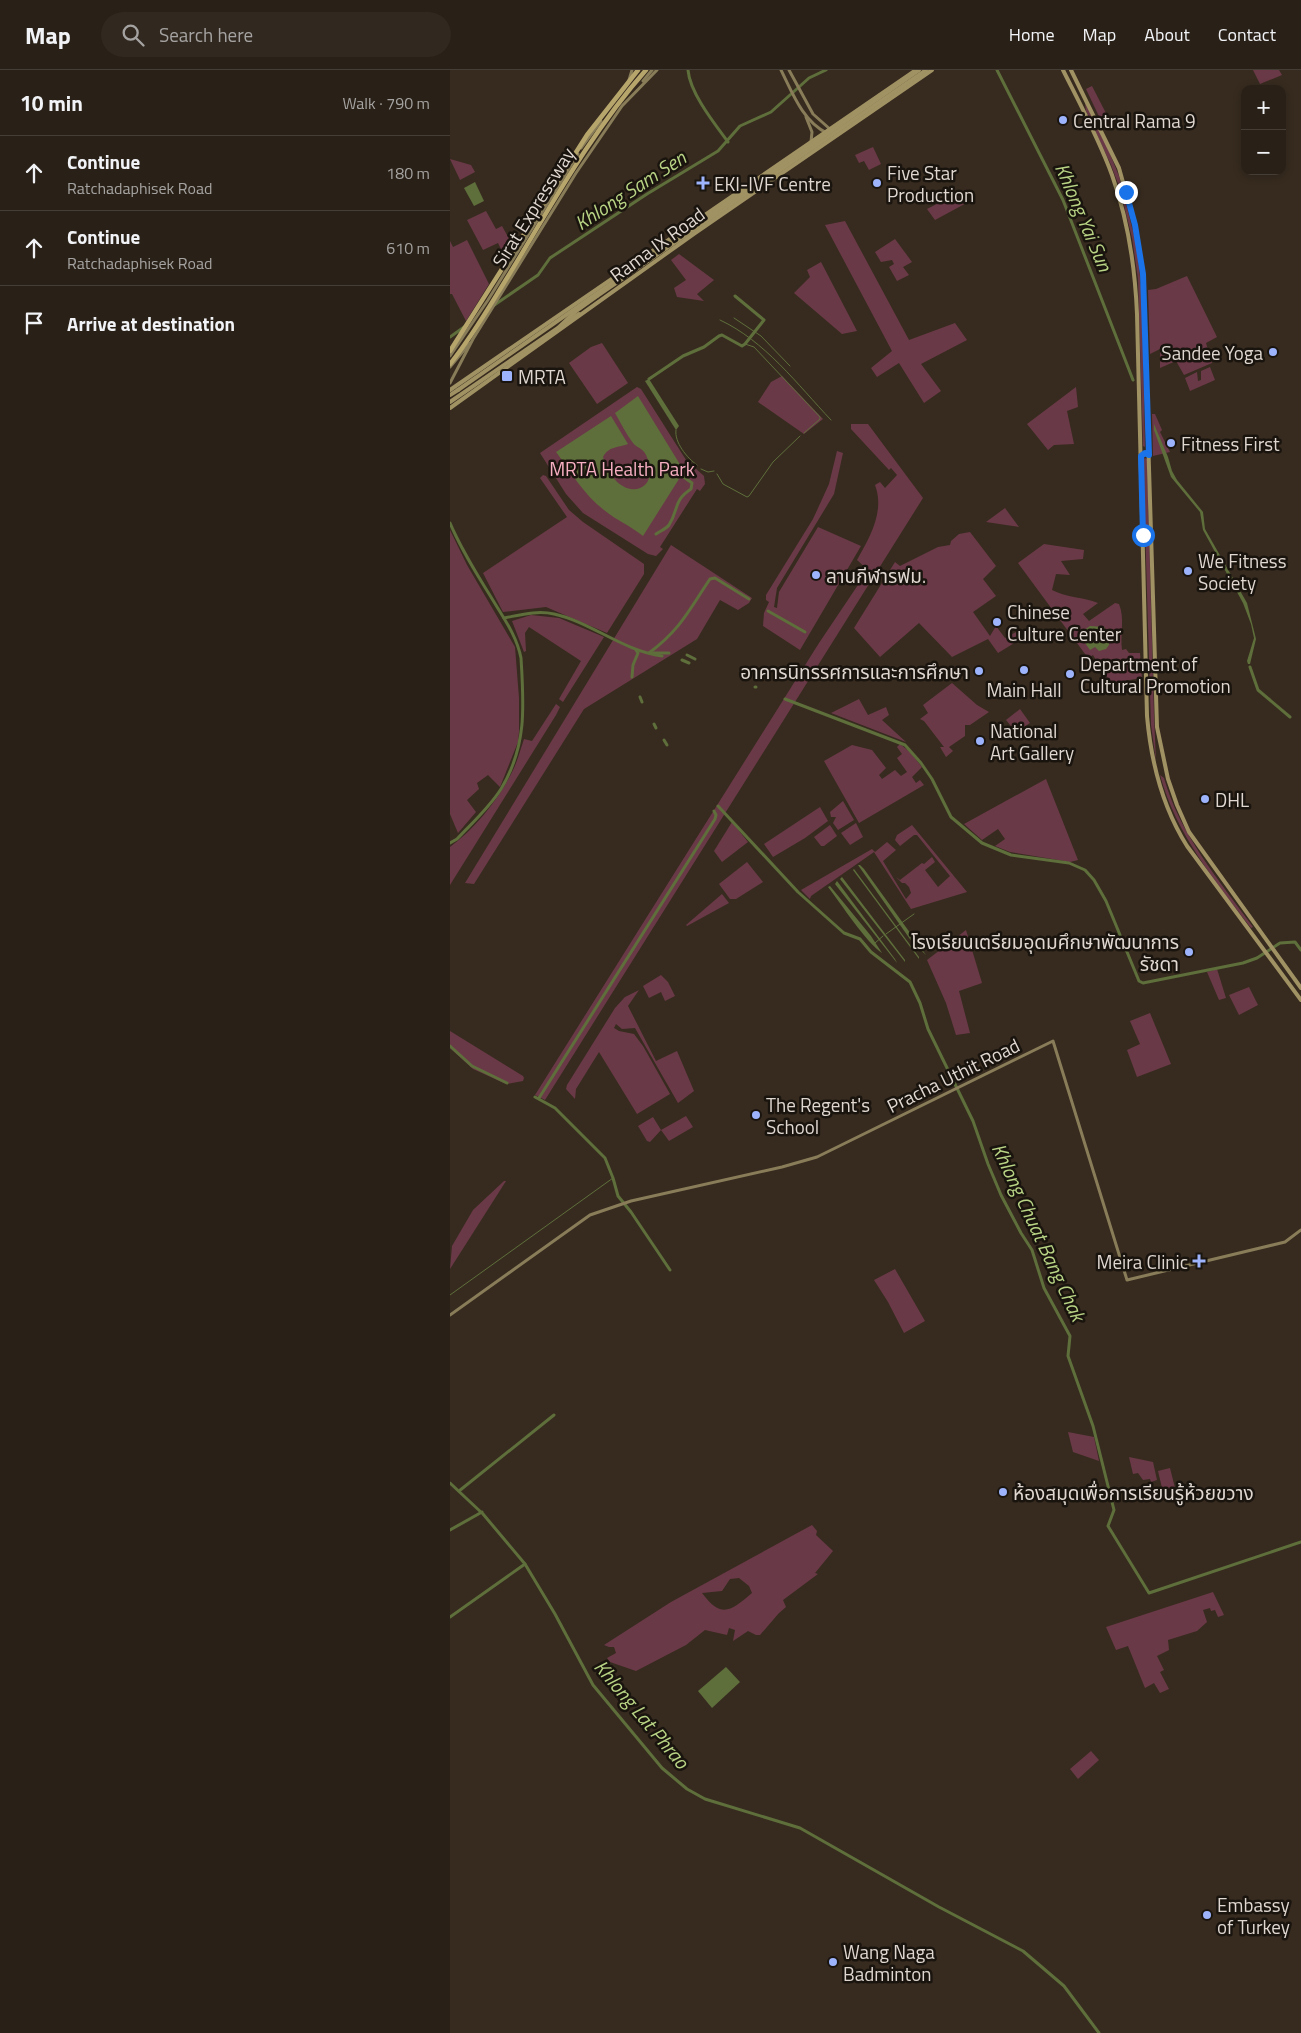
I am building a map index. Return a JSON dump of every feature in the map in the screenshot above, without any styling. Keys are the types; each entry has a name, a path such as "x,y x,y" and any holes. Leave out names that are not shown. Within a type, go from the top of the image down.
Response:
{"highway":[{"name":"Sirat Expressway","path":"450,352 587,135 639,70"},
{"name":"Sirat Expressway","path":"450,365 473,332 616,106 646,70"}],"main road":[{"path":"628,83 632,70"},
{"path":"450,356 582,147 639,70"},
{"path":"450,383 474,338 586,158 612,120 652,70"},
{"path":"636,91 657,70"},
{"path":"781,70 812,132 811,142"},
{"path":"789,70 813,114 828,131"},
{"name":"Rama IX Road","path":"450,390 918,70"},
{"name":"Rama IX Road","path":"450,395 918,70"},
{"name":"Rama IX Road","path":"450,402 558,328 576,311 597,296 926,70"},
{"name":"Rama IX Road","path":"450,408 694,235 932,70"},
{"path":"1063,70 1110,170 1129,235 1136,291 1147,710 1152,751 1159,782 1179,834 1301,1000"},
{"path":"1071,70 1114,156 1135,225 1144,288 1157,727 1160,750 1168,779 1185,824 1195,841 1301,988"},
{"path":"1068,79 1068,77 1074,75"},
{"path":"804,114 816,126 839,134"},
{"path":"684,229 694,235"},
{"path":"558,328 615,291"},
{"path":"450,365 474,338"},
{"path":"508,351 508,356 514,359"},
{"path":"502,355 507,357 508,364"},
{"path":"482,386 496,372"},
{"path":"1140,447 1144,450 1149,448"},
{"path":"1141,456 1145,453 1149,455"},
{"name":"Pracha Uthit Road","path":"450,1315 582,1221 612,1206 809,1160 1053,1041 1127,1280 1285,1242 1301,1230"}],"green space":[{"path":"1253,70 1279,70 1282,75 1260,84"},
{"path":"1092,86 1111,123 1104,127 1086,89"},
{"path":"1085,103 1106,144 1119,176 1137,247 1142,298 1145,447 1143,446 1138,279 1132,238 1120,189 1086,111"},
{"path":"873,147 881,164 869,170 864,161 859,163 855,155"},
{"path":"450,159 471,165 475,172 460,180"},
{"path":"966,189 972,200 935,220 927,209"},
{"path":"486,211 496,229 502,226 512,244 505,257 498,243 483,250 467,220"},
{"path":"845,221 909,340 955,323 967,340 921,364 941,391 924,403 899,363 877,377 871,368 892,351 825,225"},
{"path":"895,239 912,262 903,267 909,275 897,281 889,267 894,264 892,260 881,262 875,252"},
{"path":"467,240 489,284 466,321 452,294 450,294 450,241 453,247"},
{"path":"679,254 714,280 697,294 704,301 677,297 674,288 686,280 671,260"},
{"path":"821,262 857,331 842,334 794,293 810,277 807,270"},
{"path":"1187,276 1217,337 1206,343 1212,363 1184,375 1176,361 1160,368 1160,349 1150,354 1148,290 1156,289"},
{"path":"602,343 628,383 597,404 569,363 591,347"},
{"path":"1210,367 1215,380 1190,391 1185,378 1197,372 1198,381 1201,380 1201,371"},
{"path":"782,376 823,419 804,434 758,402 771,382"},
{"name":"MRTA Health Park","path":"637,387 641,389 686,460 704,476 705,484 700,491 697,489 660,547 663,549 656,556 648,554 583,513 566,494 540,453"},
{"path":"1076,387 1078,407 1067,411 1074,444 1054,445 1048,450 1027,424"},
{"path":"1152,414 1155,414 1162,430 1160,432 1170,452 1153,456"},
{"path":"851,424 868,424 923,498 545,1100 535,1095 819,643 868,570 857,560 875,524 878,495 875,485 880,482 885,488 897,475 891,468 889,470 851,429"},
{"name":"ลานกีฬารฟม.","path":"837,451 843,453 834,494 777,588 774,607 777,608 779,592 818,527 861,546 800,650 763,626 764,613 769,602 766,600 766,595 813,519 829,484"},
{"path":"1143,459 1147,459 1156,761 1151,725"},
{"path":"543,475 546,476 569,510 583,522 644,564 644,574 607,633 546,607 503,612 483,573 567,517 540,478"},
{"path":"1005,508 1019,527 986,522"},
{"path":"450,530 467,565 515,647 519,698 518,742 500,787 488,775 477,783 479,789 467,800 476,812 458,833 450,814"},
{"path":"970,532 996,566 983,579 996,596 973,612 990,636 996,626 1005,638 1020,630 1024,637 998,653 988,639 952,657 919,623 880,657 854,628 895,562 900,566 938,547 950,545 951,541 959,534"},
{"path":"1044,544 1084,550 1083,559 1061,561 1070,575 1056,574 1052,590 1063,595 1098,603 1083,614 1089,621 1115,603 1119,604 1122,615 1122,650 1126,649 1129,653 1140,653 1142,678 1110,683 1093,655 1088,658 1018,563"},
{"path":"671,545 752,598 749,603 738,610 720,600 697,639 584,709 474,884 465,883"},
{"path":"531,615 559,618 604,637 563,702 559,699 581,661 529,627 525,633 526,651 524,652 512,621"},
{"path":"952,683 977,705 989,712 970,725 965,725 965,736 949,747 953,751 946,757 940,747 944,747 924,721 920,719 928,713 923,705"},
{"path":"859,699 868,715 886,707 889,715 882,720 906,742 831,713"},
{"path":"556,704 560,707 556,715 450,885 450,847 469,831 486,812 502,790 514,768 524,739 532,741"},
{"path":"1020,709 1030,723 1016,732 1006,720"},
{"path":"900,744 910,752 922,767 912,777 916,783 920,780 924,785 859,823 824,761 852,745 872,750 886,768 879,775 882,779 895,770 901,776 907,772 897,758 902,754 897,747"},
{"path":"1160,775 1164,778 1171,799 1190,838 1253,927 1251,928 1224,893 1186,837 1167,797"},
{"path":"1046,779 1078,860 1070,862 1010,852 995,846 1005,839 998,829 982,840 964,824"},
{"path":"843,801 854,820 838,830 833,823 836,817 831,817 830,812"},
{"path":"820,807 828,821 805,838 773,857 764,844"},
{"path":"732,822 748,842 722,862 714,851"},
{"path":"856,823 863,837 850,845 841,833"},
{"path":"830,825 837,836 824,846 821,846 814,837"},
{"path":"912,825 967,892 911,909 874,852 811,896 810,899 801,890 872,849 875,852 887,842 896,850 883,861 906,899 911,893 909,887 896,877 900,880 932,857 935,862 925,870 938,887 950,876 917,835 914,835 900,846 895,840 897,835"},
{"path":"747,862 763,882 736,899 730,899 719,884"},
{"path":"722,894 729,903 686,925"},
{"path":"966,930 982,983 959,991 970,1033 956,1035 946,1003 927,960"},
{"path":"1217,969 1226,998 1219,1000 1207,972"},
{"path":"661,975 668,982 675,996 665,1001 661,992 649,998 643,986"},
{"path":"1249,987 1258,1005 1239,1015 1229,995"},
{"path":"639,990 628,1006 656,1061 677,1051 694,1091 678,1103 635,1028 622,1029 616,1024 614,1028 619,1031 634,1034 643,1046 670,1094 637,1114 599,1052 576,1089 575,1099 566,1089 567,1085 615,1008 625,997"},
{"path":"1150,1013 1171,1064 1137,1077 1127,1050 1140,1044 1130,1021"},
{"path":"450,1031 523,1076 523,1081 506,1084 473,1069 450,1048"},
{"path":"686,1116 693,1127 669,1141 661,1130"},
{"path":"653,1117 661,1130 650,1142 647,1141 638,1126"},
{"path":"506,1181 450,1269 452,1246 473,1210"},
{"path":"895,1269 925,1321 904,1333 874,1280"},
{"path":"1068,1432 1094,1437 1099,1461 1073,1452"},
{"path":"1129,1457 1153,1462 1157,1480 1151,1482 1150,1479 1143,1480 1138,1473 1133,1474"},
{"path":"1170,1468 1175,1488 1163,1492 1158,1471"},
{"path":"812,1525 817,1531 816,1535 833,1551 815,1573 818,1574 783,1600 786,1607 760,1635 748,1631 733,1641 735,1630 729,1628 727,1635 705,1630 686,1645 636,1671 610,1662 607,1658 616,1653 614,1647 604,1645 671,1602","holes":["739,1578 749,1586 752,1593 732,1608 726,1610 715,1606 702,1593 722,1591 730,1579"]},
{"path":"1213,1592 1224,1615 1218,1617 1215,1610 1211,1611 1210,1608 1203,1610 1207,1622 1197,1631 1168,1640 1169,1650 1157,1656 1164,1670 1160,1672 1169,1689 1160,1693 1154,1683 1145,1688 1128,1646 1116,1650 1106,1627"},
{"path":"1091,1751 1099,1760 1078,1779 1070,1769"}],"shaded area":[{"path":"475,182 484,201 474,206 464,188"},
{"path":"649,379 679,426 676,430 645,381"},
{"path":"638,396 684,471 643,536 597,504 578,483 556,452 611,416 628,444 611,449 605,453 603,457 610,473 619,483 628,488 637,489 644,486 649,478 650,468 646,455 633,443 615,413"},
{"path":"1154,424 1172,471 1203,512 1205,529 1247,603 1256,639 1250,664 1247,661 1254,638 1243,603 1203,530 1200,512 1171,477 1154,430"},
{"path":"1090,626 1104,627 1109,634 1109,645 1106,649 1099,651 1095,647 1090,650 1082,639 1083,631"},
{"path":"858,865 864,869 926,955 912,942"},
{"path":"853,870 919,957 919,959"},
{"path":"842,877 905,960 905,962 840,879"},
{"path":"837,881 895,959 897,963 835,884"},
{"path":"830,886 871,936 882,953 868,940 854,922 828,887"},
{"path":"726,1667 740,1682 712,1708 698,1691"}],"waterway":[{"path":"688,70 698,98 728,142"},
{"name":"Khlong Sam Sen","path":"493,306 538,275 550,258 647,194 718,151 740,126 771,112 809,78 826,70"},
{"name":"Khlong Yai Sun","path":"997,70 1063,200 1133,380"},
{"path":"649,379 683,356 704,347 719,336 722,335 742,346 745,344 764,320 735,296"},
{"path":"734,318 761,336 790,366"},
{"path":"720,320 752,339 766,351 831,420"},
{"name":"Khlong Sam Sen","path":"450,337 464,327"},
{"path":"745,344 754,347 820,417 804,433"},
{"path":"676,430 677,440 682,449 697,465"},
{"path":"717,474 723,484 747,497 773,462 800,436"},
{"path":"701,469 708,472 714,471"},
{"path":"656,534 669,525 681,497 691,489 692,483 681,475"},
{"path":"450,523 476,573 514,636 521,658 523,693 520,741 509,773 491,803 457,839 450,843"},
{"path":"649,653 677,627 710,579 715,578 749,599"},
{"path":"768,611 805,632"},
{"path":"504,618 522,614 554,614 581,623 620,643 662,656"},
{"name":"Khlong Chuat Bang Chak","path":"632,677 633,665 638,653 636,650"},
{"path":"650,653 669,653"},
{"path":"687,655 695,659"},
{"path":"682,660 689,663"},
{"name":"Khlong Yai Sun","path":"1250,667 1258,690 1290,717"},
{"name":"Khlong Chuat Bang Chak","path":"640,697 642,702"},
{"path":"785,699 905,745 932,779 951,817 982,843 1011,855 1069,863 1085,870 1094,880 1106,901 1139,981 1143,983 1243,963 1257,958 1280,943 1295,942 1301,950"},
{"name":"Khlong Chuat Bang Chak","path":"654,724 656,728"},
{"name":"Khlong Chuat Bang Chak","path":"664,740 667,745"},
{"name":"Khlong Chuat Bang Chak","path":"718,806 798,892 844,933 860,939 871,952 910,982 920,1003 928,1029 973,1121 1001,1195 1032,1250 1044,1288 1070,1336 1068,1356 1093,1426 1114,1510 1108,1526 1149,1593 1301,1542"},
{"path":"539,1098 715,819 714,811"},
{"path":"886,934 914,914"},
{"path":"875,943 883,936"},
{"path":"450,1046 472,1066 507,1083"},
{"path":"535,1097 555,1108 605,1158 618,1196 670,1270"},
{"path":"450,1295 613,1178"},
{"path":"459,1491 554,1415"},
{"name":"Khlong Lat Phrao","path":"450,1483 483,1514 525,1564 555,1614 593,1685 662,1768 687,1789 705,1799 800,1828 939,1907 1023,1951 1064,1986 1099,2033"},
{"path":"450,1530 482,1512"},
{"path":"450,1617 525,1564"}],"place":[{"name":"Central Rama 9","path":"1063,120"},
{"name":"EKI-IVF Centre","path":"703,183"},
{"name":"Five Star Production","path":"877,183"},
{"name":"Sandee Yoga","path":"1273,352"},
{"name":"MRTA","path":"507,376"},
{"name":"Fitness First","path":"1171,443"},
{"name":"We Fitness Society","path":"1188,571"},
{"name":"ลานกีฬารฟม.","path":"816,575"},
{"name":"Chinese Culture Center","path":"997,622"},
{"name":"Main Hall","path":"1024,670"},
{"name":"อาคารนิทรรศการและการศึกษา","path":"979,671"},
{"name":"Department of Cultural Promotion","path":"1070,674"},
{"name":"National Art Gallery","path":"980,741"},
{"name":"DHL","path":"1205,799"},
{"name":"โรงเรียนเตรียมอุดมศึกษาพัฒนาการ รัชดา","path":"1189,952"},
{"name":"The Regent's School","path":"756,1115"},
{"name":"Meira Clinic","path":"1199,1261"},
{"name":"ห้องสมุดเพื่อการเรียนรู้ห้วยขวาง","path":"1003,1492"},
{"name":"Embassy of Turkey","path":"1207,1915"},
{"name":"Wang Naga Badminton","path":"833,1962"}],"route":[{"path":"1126,192 1140,251 1144,288 1149,455 1145,453 1141,456 1143,535"}]}
